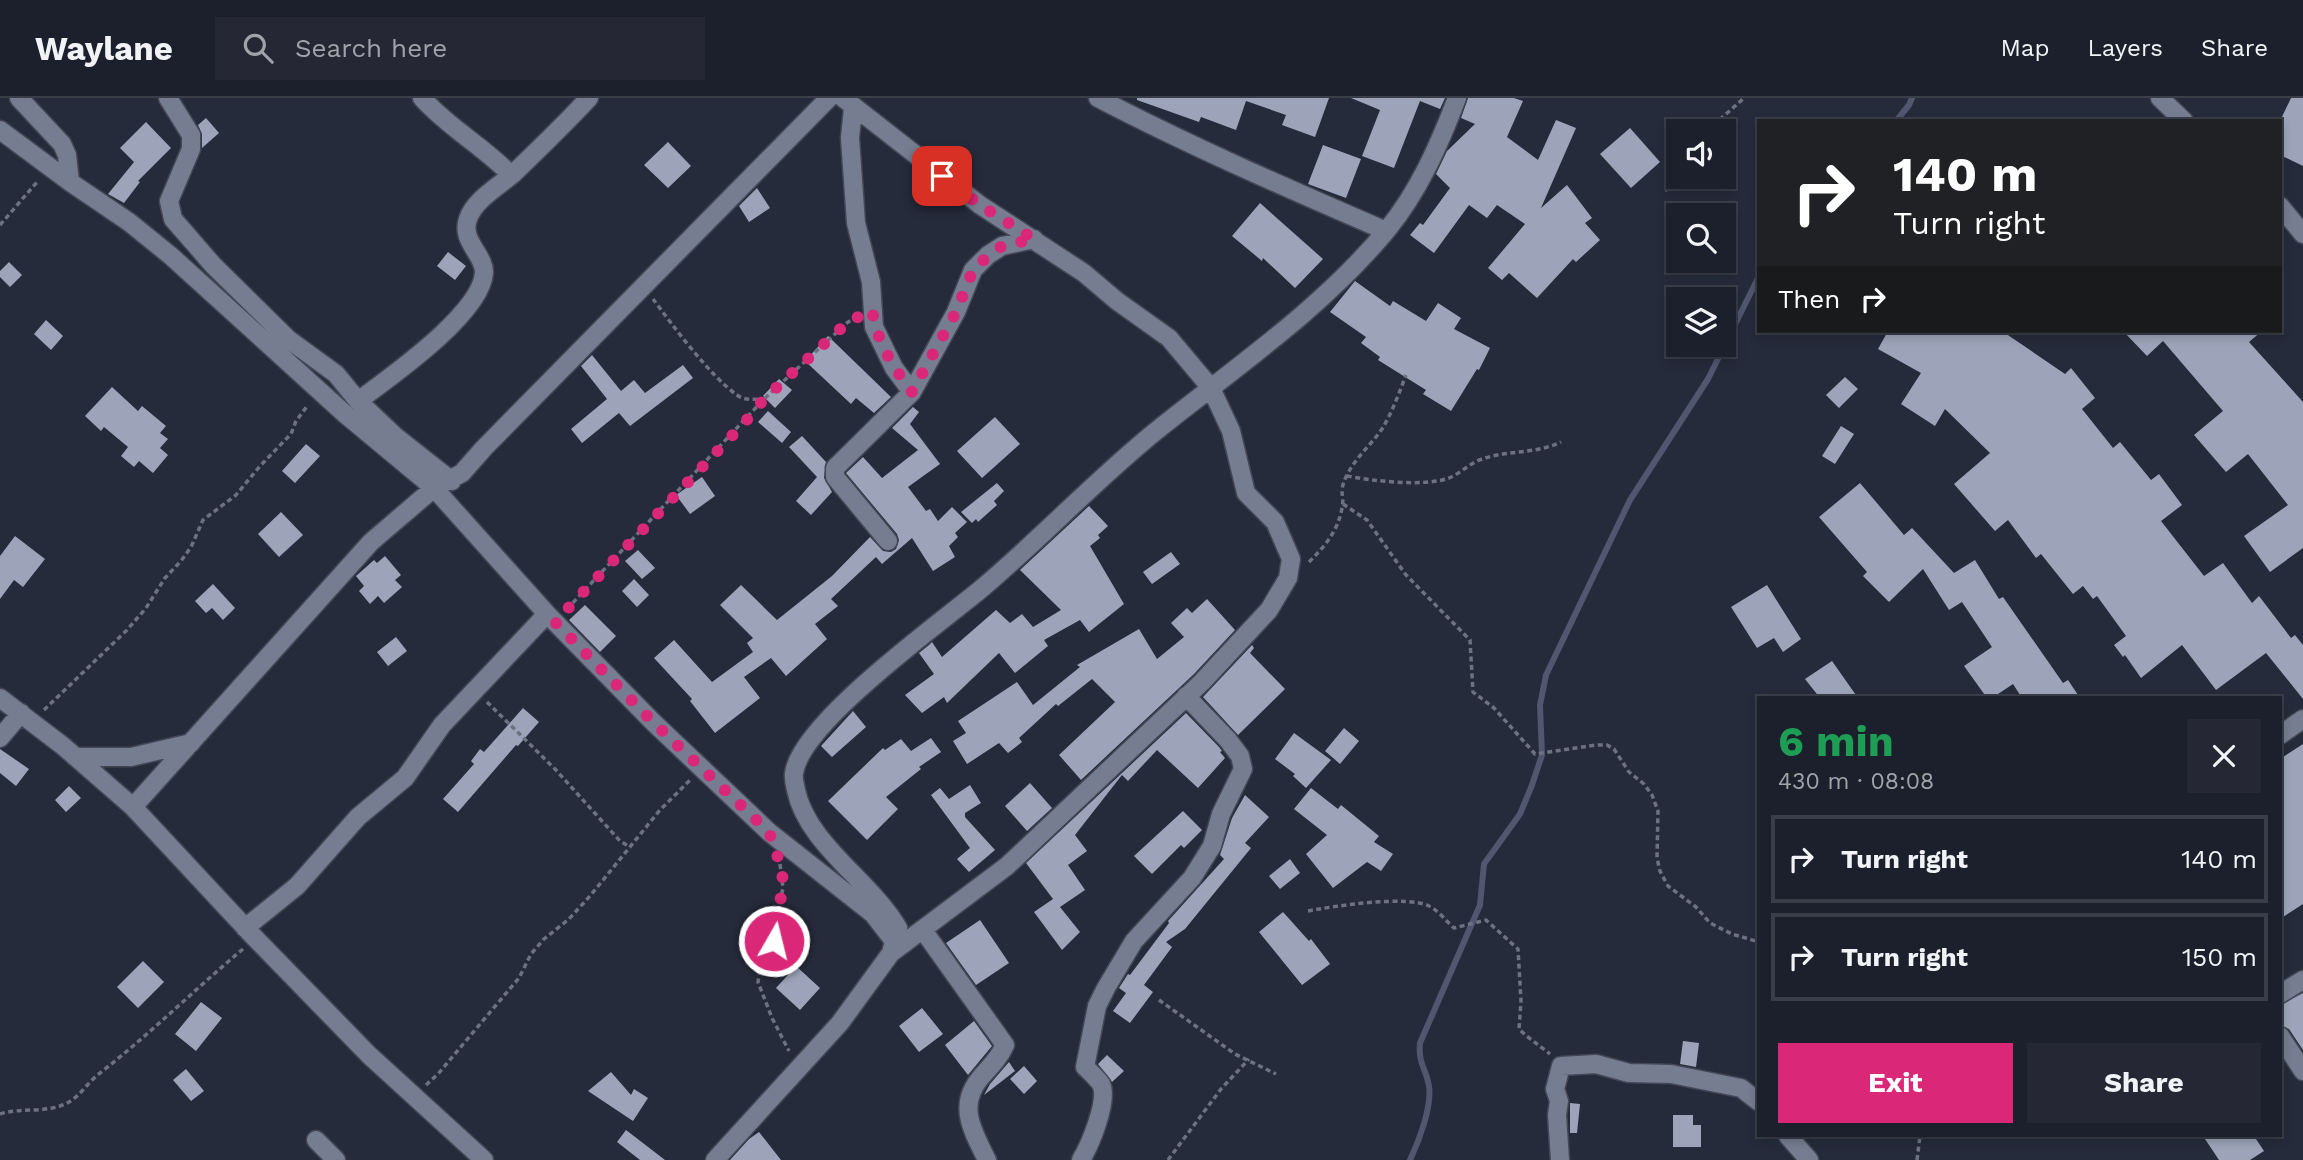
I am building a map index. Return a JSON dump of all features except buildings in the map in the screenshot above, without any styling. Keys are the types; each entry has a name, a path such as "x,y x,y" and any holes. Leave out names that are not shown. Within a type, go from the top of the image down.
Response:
{"street":[{"path":"19,98 62,144 67,155 70,182"},
{"path":"168,98 191,135 191,149 169,201 173,219 213,265 288,339 336,374 358,401 395,436 452,481"},
{"path":"422,98 444,121 493,156 512,175"},
{"path":"358,401 414,359 463,313 478,289 484,272 467,234 467,219 475,207 512,175 589,98"},
{"path":"133,807 371,542 435,488 452,481 462,473 829,98"},
{"path":"1098,98 1235,165 1386,231"},
{"path":"715,1160 840,1023 893,947 898,928 890,914 835,856 799,806 793,774 804,750 850,697 983,587 1131,452 1285,332 1322,297 1386,231 1413,195 1457,98"},
{"path":"2160,98 2182,119"},
{"path":"848,103 980,205 1084,273 1168,338 1211,388 1231,431 1246,493 1275,522 1291,559 1284,585 1269,610 1186,696 1007,866 923,930 893,947"},
{"path":"848,103 855,212 871,282 874,327 894,368 912,392"},
{"path":"0,130 129,222 171,256 320,391 435,488 551,618 653,722 769,832 873,914 893,947"},
{"path":"2282,208 2302,232"},
{"path":"888,541 835,477 835,468 912,392 956,312 973,270 1002,246 1034,239"},
{"path":"250,933 297,886 358,817 405,778 442,725 475,690 551,618"},
{"path":"1081,1160 1088,1148 1102,1103 1102,1085 1085,1066 1097,1006 1134,941 1192,877 1206,856 1212,846 1221,814 1243,769 1240,756 1228,740 1186,696"},
{"path":"0,698 26,716 133,807 250,933 369,1055 484,1160"},
{"path":"0,738 26,716"},
{"path":"2282,734 2303,719"},
{"path":"75,757 131,757 191,743"},
{"path":"923,930 1005,1045 1002,1053 971,1088 967,1102 972,1126 987,1160"},
{"path":"2282,993 2303,980"},
{"path":"2282,1039 2303,1071"},
{"path":"1560,1160 1557,1115 1559,1101 1555,1089 1561,1066 1596,1064 1629,1073 1671,1074 1741,1088 1757,1100"},
{"path":"1789,1137 1809,1160"},
{"path":"316,1140 336,1160"}],"path":[{"path":"1720,119 1744,98"},
{"path":"0,225 50,167"},
{"path":"643,286 719,379 738,397 748,400 764,399"},
{"path":"551,618 745,422 764,399 848,322 872,310"},
{"path":"1307,565 1327,544 1338,523 1343,504 1340,491 1365,448 1381,431 1406,375"},
{"path":"26,716 118,641 146,608 164,578 191,547 203,520 236,495 291,434 300,414 320,391"},
{"path":"1347,476 1404,482 1440,480 1482,459 1541,449 1561,442"},
{"path":"1343,504 1367,520 1406,575 1469,640 1473,692 1494,708 1535,754 1596,745 1614,750 1629,772 1644,783 1652,795 1658,811 1657,858 1668,886 1696,907 1710,923 1732,934 1757,941"},
{"path":"475,690 555,769 620,841 630,847"},
{"path":"414,1096 438,1074 519,978 531,954 544,939 590,897 660,810 702,769"},
{"path":"769,832 782,869 783,888 774,941 760,969 758,982 772,1018 799,1068"},
{"path":"1308,911 1355,903 1422,903 1434,907 1454,928 1486,920 1518,949 1521,1001 1519,1029 1561,1066"},
{"path":"0,1114 57,1107 70,1102 195,989 250,933"},
{"path":"1159,1000 1236,1054 1276,1074"},
{"path":"1168,1160 1221,1089 1249,1059"},
{"path":"1917,1160 1920,1137"}],"waterway":[{"path":"1898,119 1912,98"},
{"path":"1410,1160 1429,1104 1429,1086 1421,1061 1420,1043 1480,905 1484,864 1520,814 1532,785 1542,755 1540,705 1546,675 1630,500 1708,379 1757,280"}],"route":[{"path":"774,941 783,888 782,869 769,832 653,722 555,622 764,399 848,322 872,310 874,327 882,346 912,392 956,312 973,270 1002,246 1034,239 980,205 942,176"}]}
